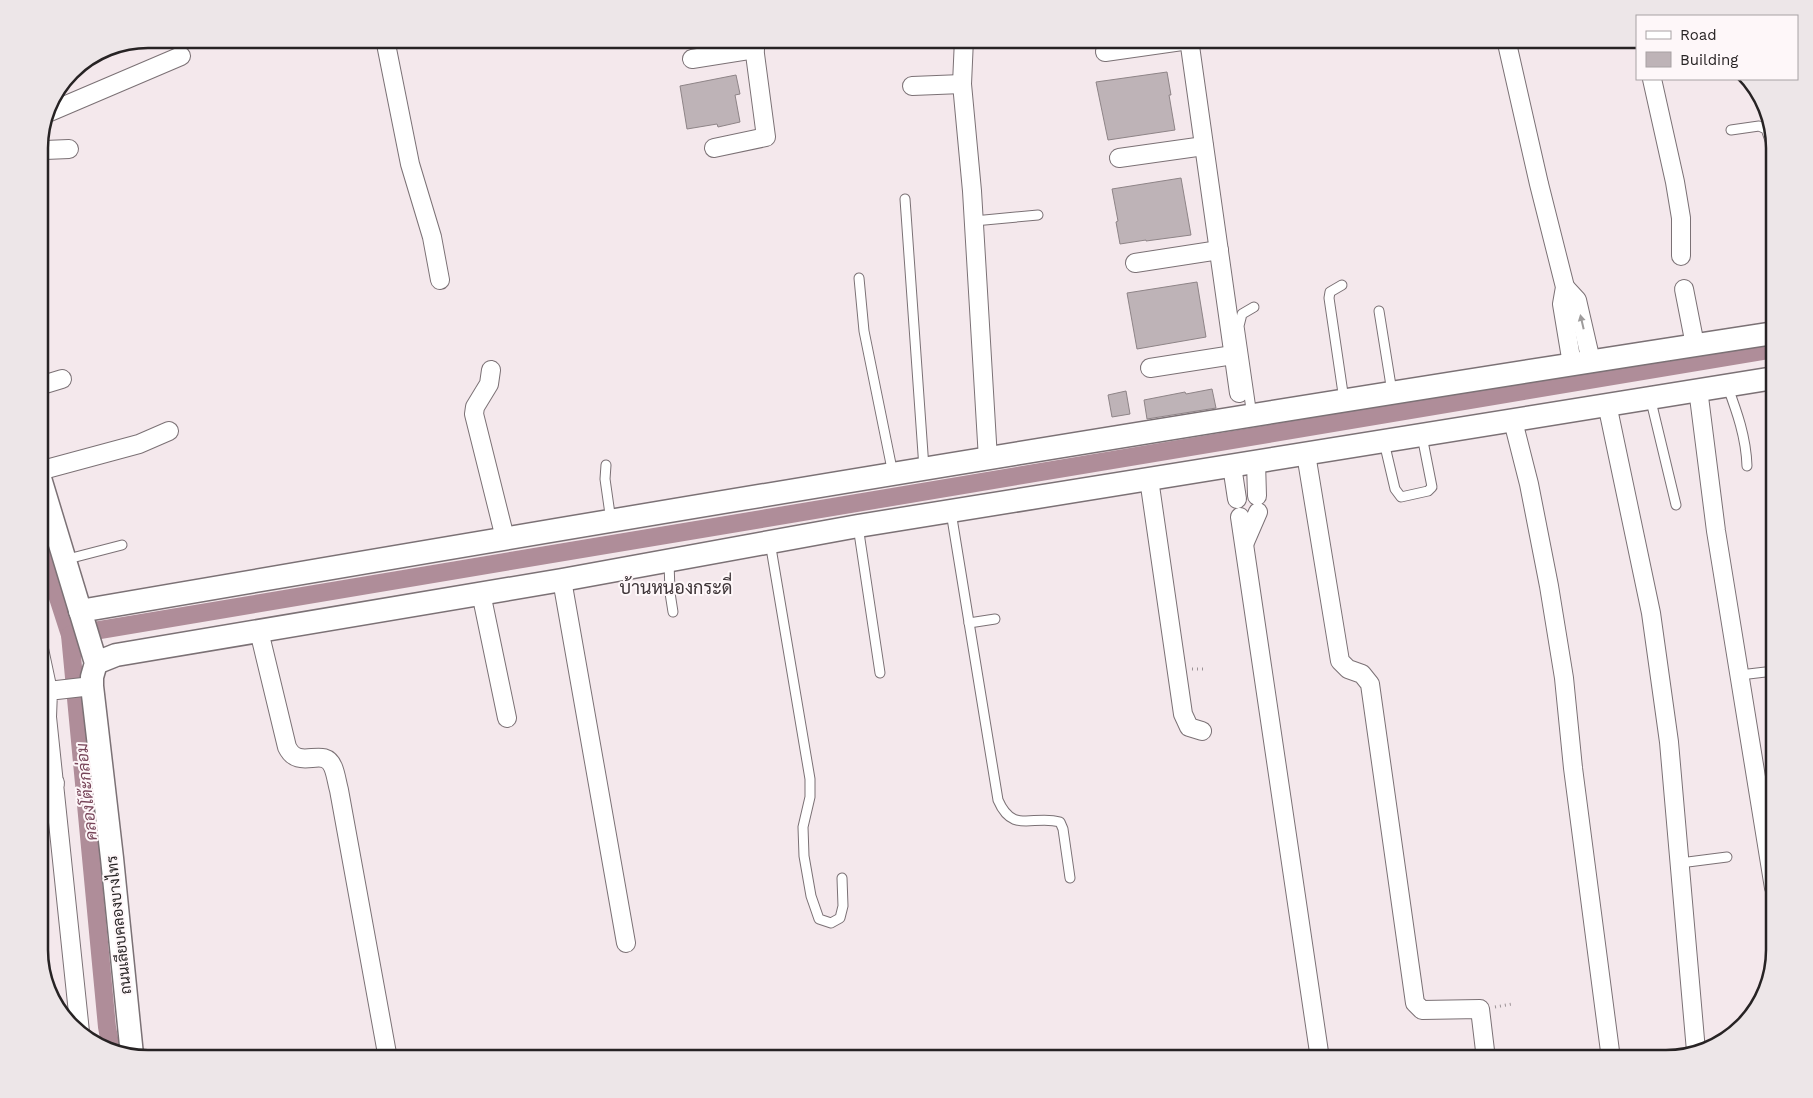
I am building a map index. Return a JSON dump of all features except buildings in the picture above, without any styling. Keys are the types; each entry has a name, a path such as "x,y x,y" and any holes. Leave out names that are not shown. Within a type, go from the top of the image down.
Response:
{"street":[{"path":"387,48 410,164 432,237 440,280"},
{"path":"692,59 737,48"},
{"path":"714,148 766,137 755,48"},
{"path":"964,48 962,84 974,221 988,459"},
{"path":"1105,52 1131,48"},
{"path":"1190,48 1239,393"},
{"path":"1508,48 1565,287 1577,300 1582,362"},
{"path":"55,110 181,56"},
{"path":"1652,80 1681,218 1681,256"},
{"path":"912,86 962,84"},
{"path":"1119,158 1204,146"},
{"path":"48,150 69,149"},
{"path":"1135,263 1219,250"},
{"path":"1684,289 1695,345"},
{"path":"81,616 505,538 1582,362 1765,334"},
{"path":"1150,368 1233,355"},
{"path":"491,370 488,384 475,407 474,414 505,538"},
{"path":"48,383 62,379"},
{"path":"95,658 562,580 858,526 1765,379"},
{"path":"1698,389 1716,531 1766,837"},
{"path":"1607,404 1651,613 1669,742 1696,1046"},
{"path":"1513,421 1529,484 1550,586 1610,1050"},
{"path":"48,469 139,444 168,431"},
{"path":"1306,454 1340,661 1348,669 1362,674 1370,684 1415,1003 1422,1010 1480,1009 1485,1050"},
{"path":"1244,542 1258,504 1256,462"},
{"path":"1232,466 1238,499"},
{"path":"1149,479 1183,714 1189,727 1202,731"},
{"name":"ถนนเลียบคลองบางไทร","path":"48,506 95,658 92,677 87,686 111,849 131,1049"},
{"path":"1240,517 1319,1050"},
{"path":"562,580 626,943"},
{"path":"481,593 507,718"},
{"path":"259,631 287,748 291,755 296,758 320,758 327,760 333,765 386,1050"},
{"path":"48,683 50,691 48,699"},
{"path":"50,691 87,686"},
{"path":"48,792 79,1023"}],"lane":[{"path":"1731,130 1759,126 1764,128"},
{"path":"905,199 924,469"},
{"path":"974,221 1038,215"},
{"path":"859,278 864,331 893,474"},
{"path":"1342,286 1330,292 1329,298 1344,401"},
{"path":"1252,416 1239,326 1242,314 1254,307"},
{"path":"1379,311 1392,393"},
{"path":"1726,385 1742,429 1746,445 1747,466"},
{"path":"1650,397 1676,505"},
{"path":"1384,442 1394,489 1401,496 1428,491 1432,487 1422,436"},
{"path":"606,465 604,479 611,521"},
{"path":"951,512 998,800 1003,812 1011,819 1023,821 1054,820 1060,822 1063,829 1070,878"},
{"path":"858,526 880,673"},
{"path":"770,542 810,779 810,797 803,827 804,856 811,896 819,919 831,923 840,918 843,906 842,878"},
{"path":"64,560 122,545"},
{"path":"669,561 670,593 674,612"},
{"path":"969,623 995,619"},
{"path":"1740,675 1766,671"},
{"path":"1680,863 1727,856"}],"waterway":[{"path":"70,635 1765,350"},
{"name":"คลองโต๊ะกล่อม","path":"48,567 70,635 110,1043"}],"district":[{"name":"บ้านหนองกระดี่","path":"676,588"}]}
